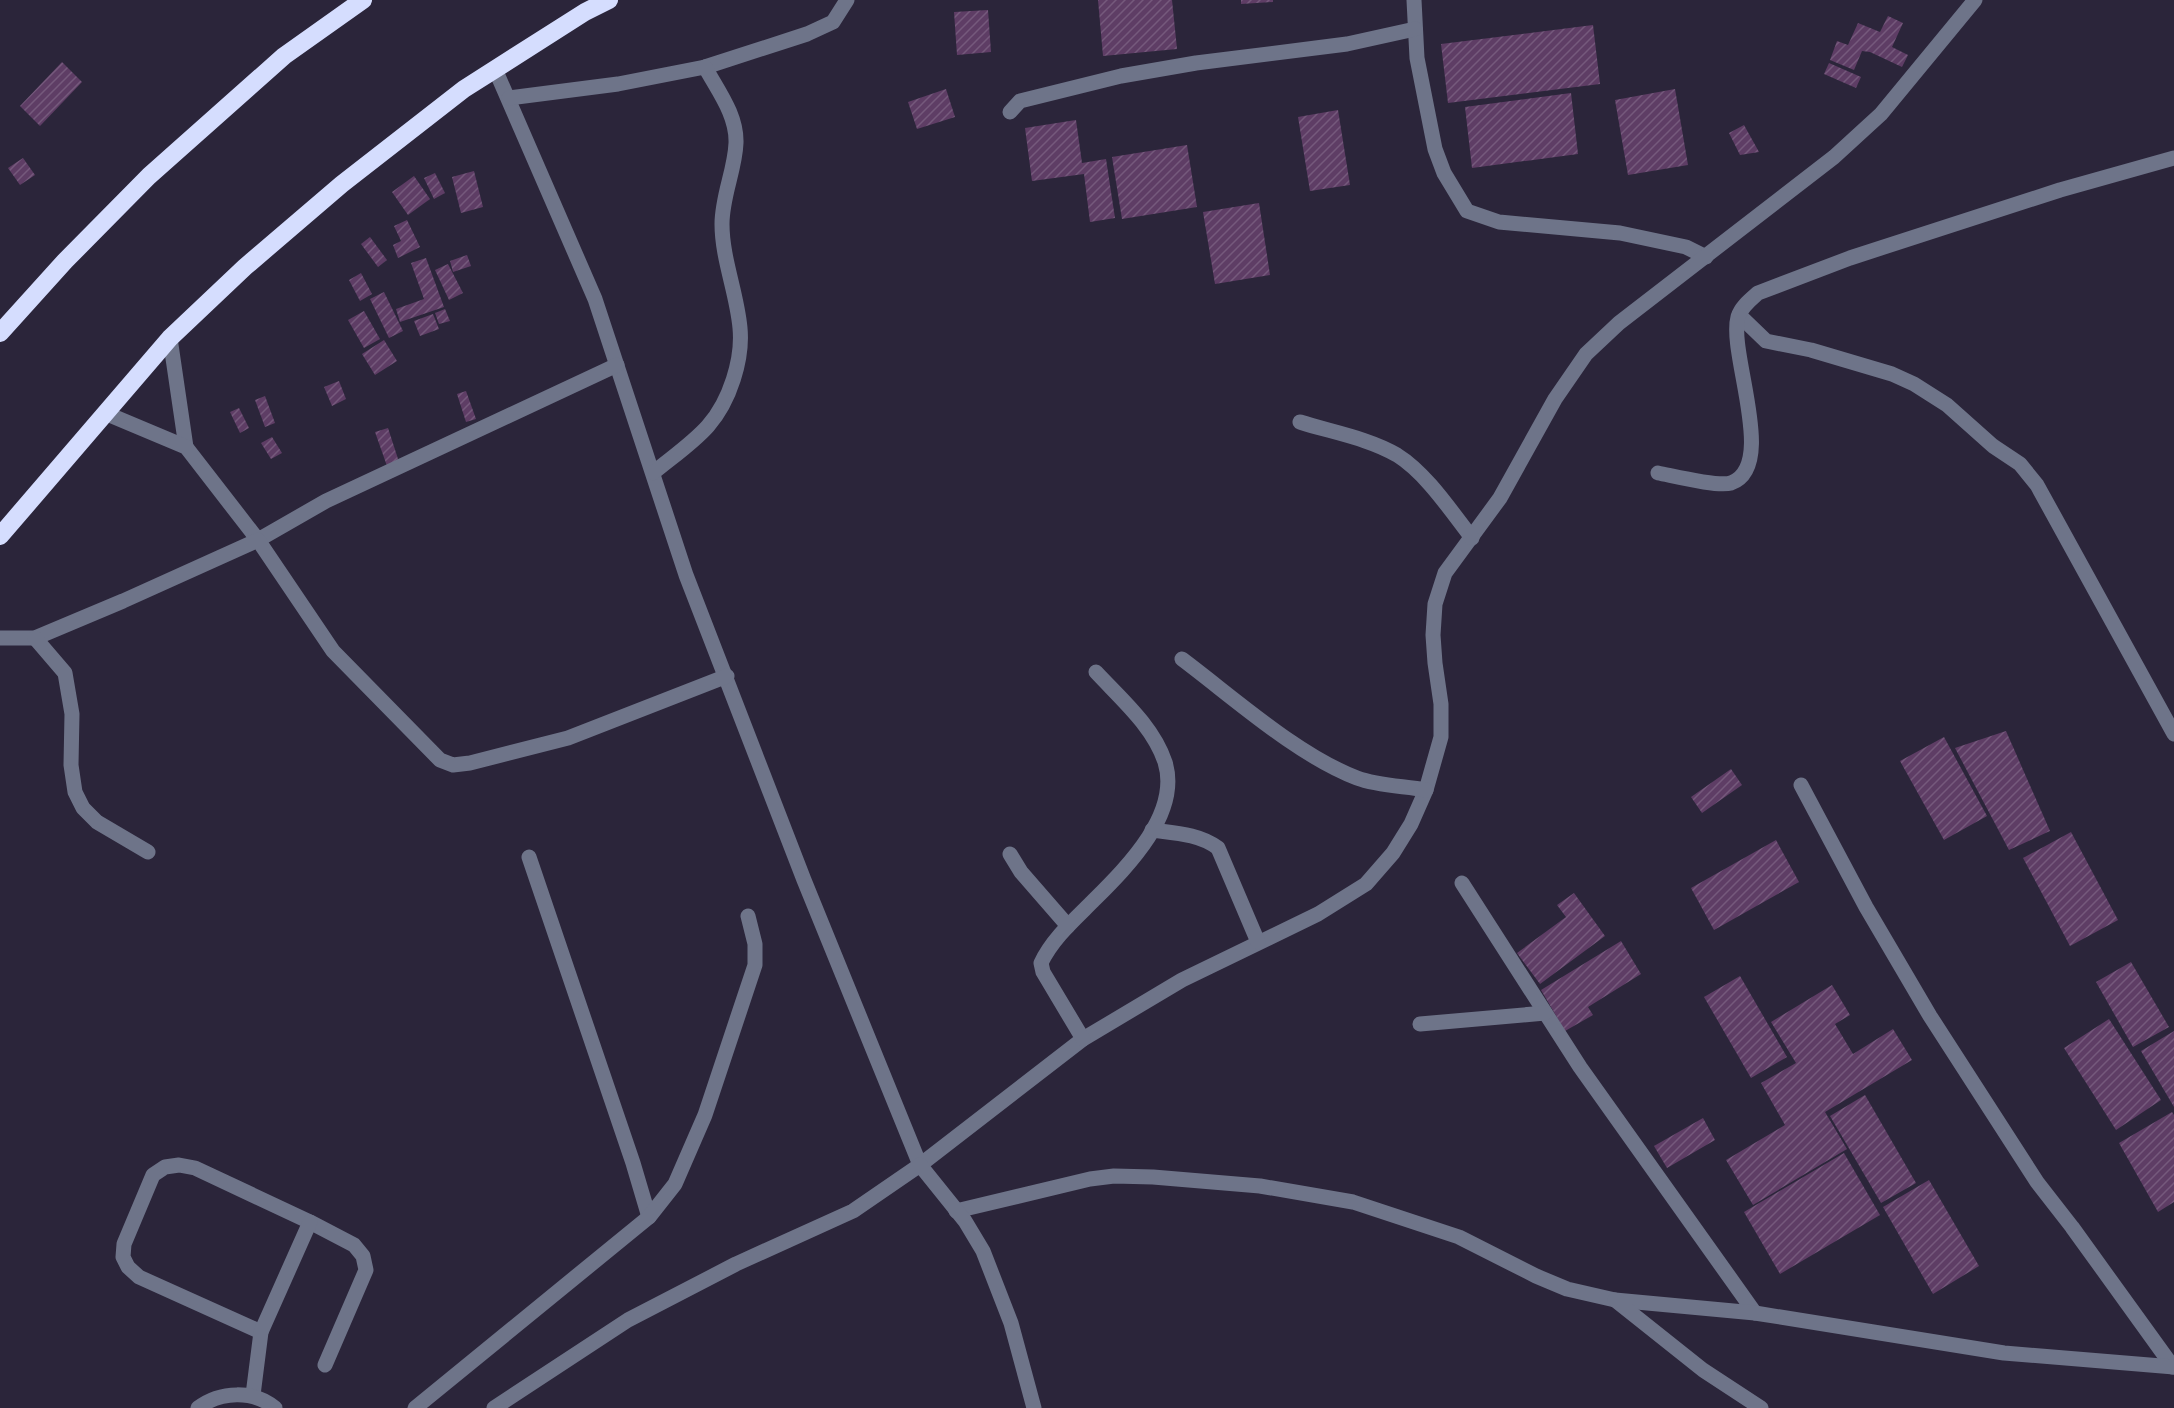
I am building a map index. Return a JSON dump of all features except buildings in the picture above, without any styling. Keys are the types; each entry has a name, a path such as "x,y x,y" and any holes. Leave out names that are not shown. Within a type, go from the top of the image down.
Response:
{"highway":[{"path":"0,333 65,261 149,176 284,56 363,0"},
{"path":"0,536 170,338 244,267 342,184 464,89 585,12 609,0"}],"street":[{"path":"509,98 618,84 705,68 807,34 833,22 847,0"},
{"path":"1413,0 1417,58 1436,149 1444,173 1467,211 1499,222 1620,233 1686,247 1706,257"},
{"path":"494,1408 628,1320 736,1264 853,1211 920,1165 1083,1038 1182,980 1318,914 1366,884 1393,853 1411,824 1426,790 1441,737 1441,704 1433,635 1435,604 1445,573 1500,498 1554,399 1586,354 1619,323 1834,157 1881,114 1975,0"},
{"path":"1010,112 1020,101 1121,76 1196,63 1347,44 1415,29"},
{"path":"653,473 708,426 721,407 740,355 740,328 722,225 736,144 734,126 728,108 705,68"},
{"path":"495,69 595,299 686,575 804,880 920,1165 956,1211 983,1251 1011,1323 1034,1408"},
{"path":"1658,473 1731,483 1741,477 1749,467 1752,455 1751,425 1735,334 1738,315 1746,303 1758,292 1850,258 2060,190 2174,158"},
{"path":"1738,315 1766,341 1811,350 1892,374 1914,384 1947,405 1993,446 2020,464 2037,485 2174,734"},
{"path":"170,338 186,447"},
{"path":"0,638 35,639 123,601 258,540 326,501 617,365"},
{"path":"105,412 186,447 258,540 333,651 440,760 453,765 470,763 568,738 726,676"},
{"path":"1300,422 1371,444 1397,455 1417,472 1472,538"},
{"path":"35,639 65,673 72,714 71,765 75,792 83,808 97,822 148,852"},
{"path":"1182,659 1282,735 1323,763 1359,779 1426,790"},
{"path":"1083,1038 1043,972 1041,963 1068,926 1128,866 1152,830 1165,804 1169,784 1165,761 1151,736 1137,715 1096,672"},
{"path":"1801,785 1866,907 1937,1026 2037,1182 2174,1367"},
{"path":"1152,830 1198,837 1218,848 1258,942"},
{"path":"1010,854 1021,872 1068,926"},
{"path":"529,856 633,1163 649,1217"},
{"path":"1462,883 1580,1067 1755,1313"},
{"path":"415,1408 649,1217 675,1184 705,1115 755,965 755,944 748,916"},
{"path":"1420,1024 1545,1012"},
{"path":"261,1332 139,1277 128,1267 123,1257 124,1244 153,1175 165,1167 179,1165 195,1168 354,1245 363,1256 366,1270 325,1365"},
{"path":"956,1211 1090,1179 1114,1176 1260,1186 1364,1205 1460,1237 1536,1276 1567,1288 1615,1300 1755,1313 2004,1353 2174,1367"},
{"path":"253,1395 261,1332 310,1222"},
{"path":"1615,1300 1703,1370 1761,1408"},
{"path":"198,1408 206,1402 228,1395 253,1395 275,1408"}]}
